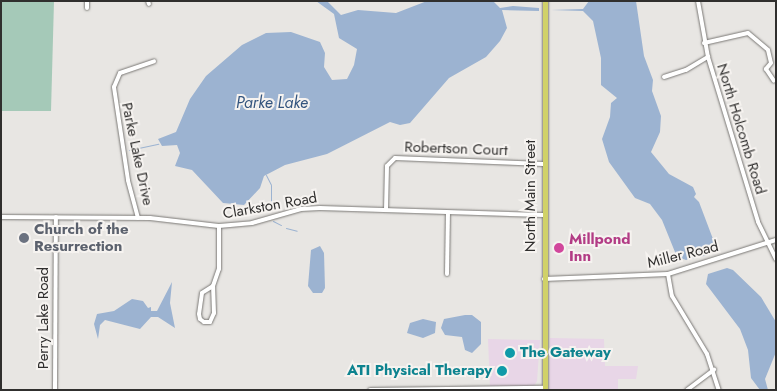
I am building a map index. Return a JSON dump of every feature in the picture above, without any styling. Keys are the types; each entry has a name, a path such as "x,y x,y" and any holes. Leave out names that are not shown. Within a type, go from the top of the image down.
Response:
{"main road":[{"name":"North Main Street","path":"544,1 545,389"}],"street":[{"path":"87,1 87,8"},
{"name":"North Holcomb Road","path":"698,1 708,57 766,243 776,259"},
{"path":"704,43 748,33 768,50 771,63 766,69 774,82"},
{"path":"664,77 686,70 708,57"},
{"name":"Parke Lake Drive","path":"138,218 128,180 114,87 120,73 154,61"},
{"name":"Robertson Court","path":"386,210 387,166 395,158 543,164"},
{"name":"Clarkston Road","path":"1,217 138,218 218,226 252,223 306,208 544,216"},
{"path":"447,274 448,213"},
{"name":"Perry Lake Road","path":"55,390 56,217"},
{"path":"213,286 202,293 199,314 200,319 204,322 213,318 213,286 219,269 218,226"},
{"name":"Miller Road","path":"544,279 668,274 776,240"},
{"path":"668,274 672,296 714,370 719,390"},
{"path":"687,390 714,370"},
{"path":"370,390 545,389"}],"shaded area":[{"path":"550,338 604,339 605,366 638,366 636,379 618,379 618,390 549,390"},
{"path":"488,339 540,340 537,381 534,386 490,387"}],"green space":[{"path":"1,1 54,1 51,111 1,111"}],"water":[{"name":"Parke Lake","path":"316,1 327,1 341,15 358,10 396,13 427,1 493,1 500,8 513,6 539,8 539,11 502,10 507,28 500,41 486,57 449,78 410,123 400,125 390,122 327,154 285,165 264,176 260,188 244,205 223,203 192,170 175,166 180,153 177,145 162,146 158,139 176,132 190,99 206,76 242,45 266,33 291,32 320,42 325,53 324,67 332,80 347,79 354,65 357,49 339,38 334,14"},
{"path":"589,1 636,1 644,56 653,80 652,91 661,116 660,132 651,152 669,174 693,187 696,194 694,197 699,202 716,247 708,255 686,260 677,257 662,220 650,204 635,198 609,162 602,139 610,117 611,103 617,98 601,85 601,58 593,21 583,11 551,10 583,9"},
{"path":"320,246 324,253 325,288 322,293 313,293 308,286 311,250"},
{"path":"727,268 733,270 761,297 776,322 776,352 765,379 768,390 760,390 751,378 748,350 740,329 706,284 708,274"},
{"path":"172,282 170,303 175,328 158,317 151,317 140,329 105,320 100,325 98,339 94,324 97,314 114,311 132,299 143,301 148,308 151,307 151,311 157,311"},
{"path":"472,315 481,322 481,344 472,353 465,350 462,337 445,335 441,328 444,319"},
{"path":"423,319 436,322 435,333 423,338 407,333 410,323"}],"waterway":[{"path":"129,150 158,144"},
{"path":"266,175 271,185 271,208"},
{"path":"273,221 281,225"},
{"path":"286,228 297,231"}],"place":[{"name":"Church of the Resurrection","path":"24,238"},
{"name":"Millpond Inn","path":"559,248"},
{"name":"The Gateway","path":"510,353"},
{"name":"ATI Physical Therapy","path":"502,371"}]}
